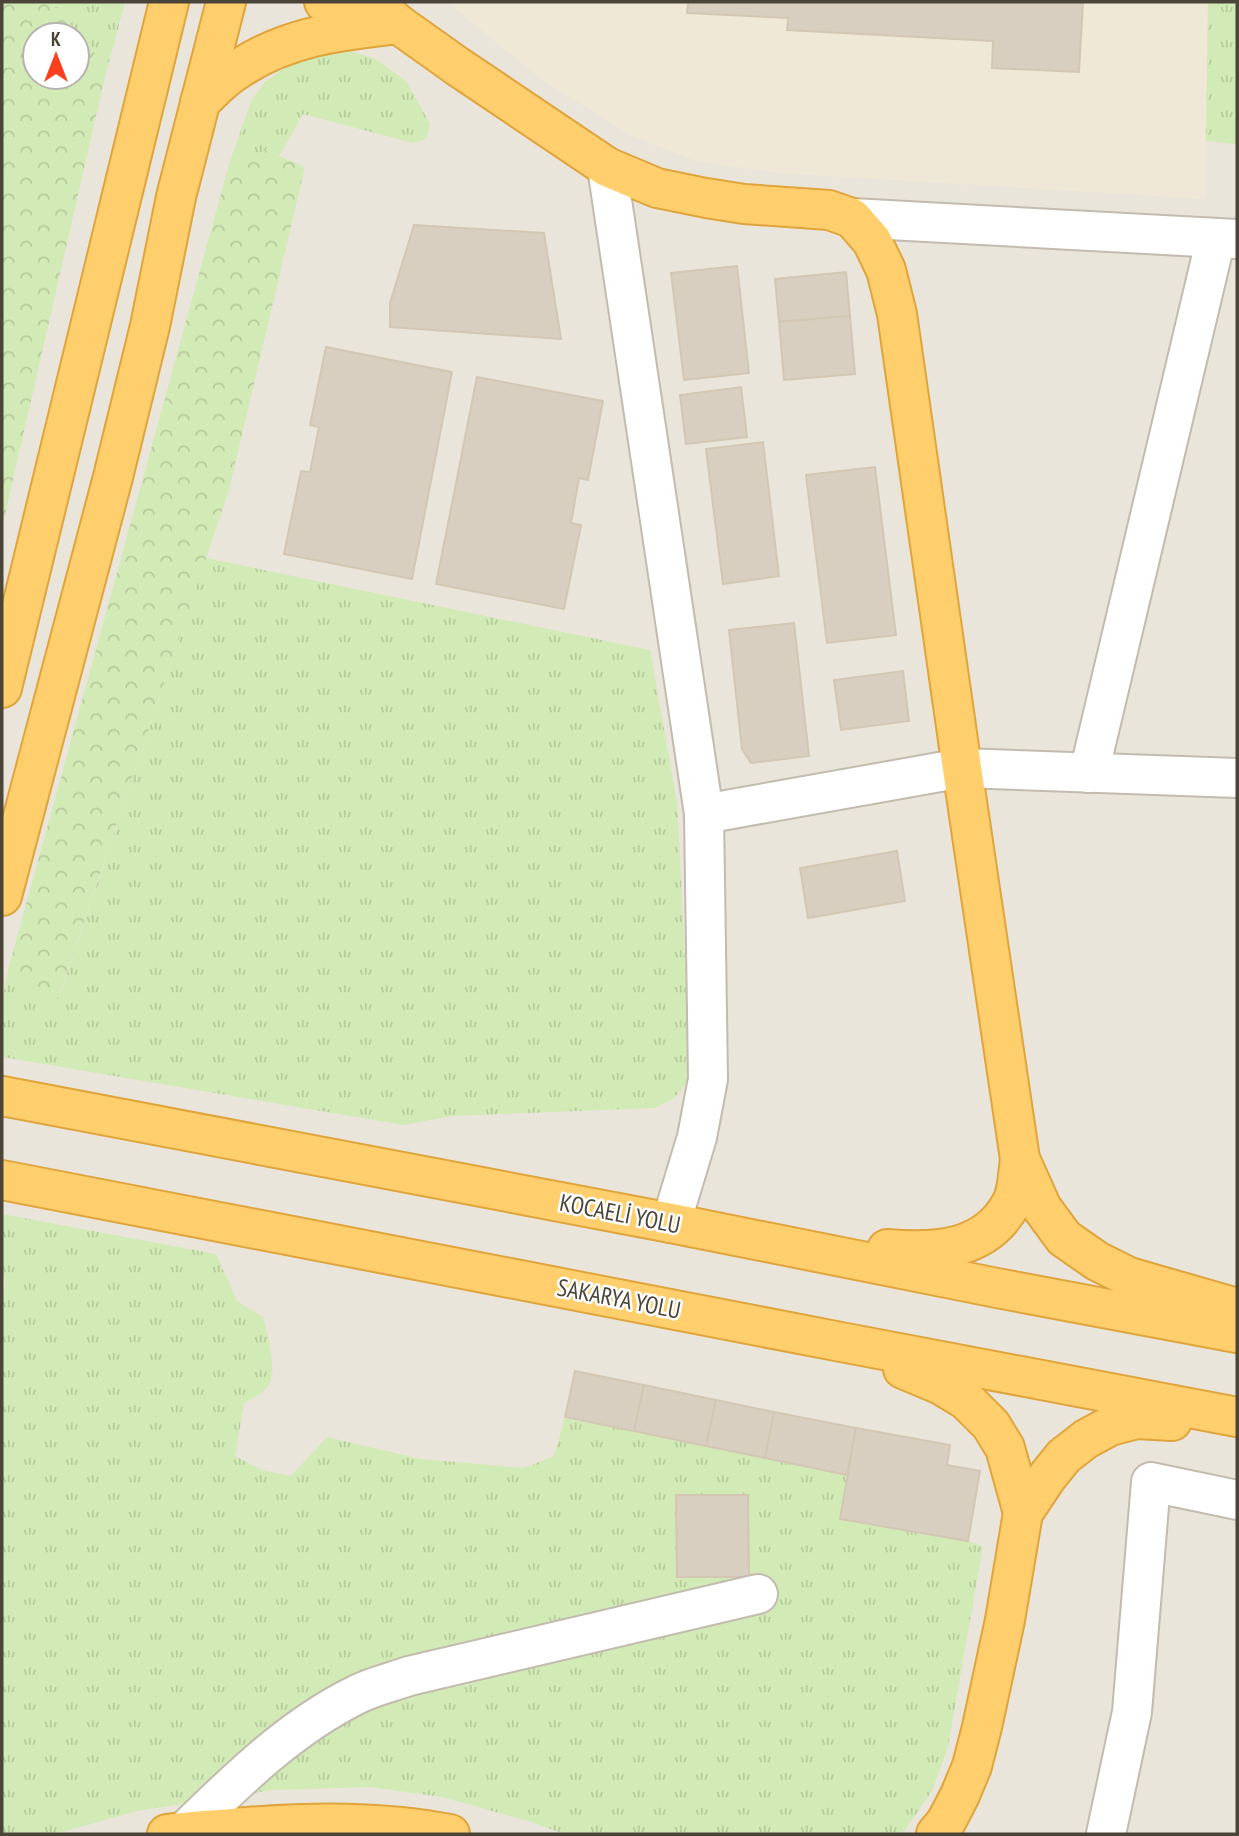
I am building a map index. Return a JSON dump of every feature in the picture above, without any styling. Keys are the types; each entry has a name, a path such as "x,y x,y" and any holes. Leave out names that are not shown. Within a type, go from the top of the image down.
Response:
{"highway":[{"path":"2,688 169,2"},
{"path":"2,896 116,465 150,326 176,197 226,2"},
{"path":"324,2 385,13 607,167 657,188 706,198 829,211 852,218 872,241 886,270 897,314 1020,1159 1042,1208 1064,1238 1097,1261 1129,1277 1237,1308"},
{"path":"200,102 236,70 278,47 347,30 385,13"},
{"name":"KOCAELİ YOLU","path":"2,1096 1237,1333"},
{"path":"752,1240 917,1251 947,1248 973,1241 995,1226 1013,1200 1020,1159"},
{"name":"SAKARYA YOLU","path":"2,1180 1237,1417"},
{"path":"841,1342 941,1385 966,1400 991,1425 1005,1448 1023,1513"},
{"path":"936,1834 946,1822 972,1766 1005,1620 1023,1513 1047,1477 1064,1457 1086,1439 1110,1426 1137,1419 1237,1424"},
{"path":"176,1833 329,1823 381,1825 450,1834"}],"street":[{"path":"607,167 704,814 708,1079 697,1138 671,1223"},
{"path":"852,218 1227,238 1089,773"},
{"path":"704,814 962,768 1237,778"},
{"path":"1106,1834 1132,1712 1151,1482 1237,1500"},
{"path":"176,1833 235,1781 313,1719 360,1693 409,1676 758,1594"}],"shaded area":[{"path":"2,2 1237,2 1237,1834 2,1834"},
{"path":"447,2 1208,2 1205,199 780,173 696,161 632,136 544,81"}],"green space":[{"path":"2,2 50,2 68,21 21,21 21,91 91,91 91,46 104,81 2,528"},
{"path":"50,2 125,2 104,81 91,46 91,21 68,21"},
{"path":"1208,2 1237,2 1237,144 1206,141"},
{"path":"349,51 374,58 406,81 430,124 426,139 413,143 303,114 279,156 266,151 230,161 252,99 265,82 295,61 323,52"},
{"path":"266,151 305,167 229,490 58,999 8,970 230,161"},
{"path":"206,558 650,650 677,802 691,1079 673,1099 655,1108 452,1116 404,1125 2,1057 2,1003 8,970 59,998"},
{"path":"2,1214 216,1254 237,1301 263,1317 269,1340 272,1376 262,1392 244,1403 235,1456 262,1470 291,1476 327,1437 421,1459 524,1468 554,1456 565,1417 847,1475 841,1519 968,1541 983,1546 948,1747 932,1791 902,1834 564,1834 442,1797 370,1787 273,1790 137,1811 56,1834 2,1834 2,1307 5,1281 2,1262"}],"building":[{"path":"688,2 1083,2 1079,72 992,68 993,41 787,30 788,18 687,13"},
{"path":"414,225 544,233 561,339 390,327 390,303"},
{"path":"737,266 749,373 684,380 671,273"},
{"path":"846,272 850,316 779,322 775,279"},
{"path":"850,316 855,374 784,380 779,322"},
{"path":"326,347 452,372 412,579 284,554 301,471 310,472 319,427 310,425"},
{"path":"477,377 603,401 588,480 579,478 571,523 581,525 564,609 436,584"},
{"path":"741,387 747,437 686,444 680,395"},
{"path":"763,442 779,576 723,584 706,449"},
{"path":"875,467 896,635 827,643 806,475"},
{"path":"794,623 809,756 751,763 742,749 729,630"},
{"path":"903,671 909,721 841,730 834,680"},
{"path":"897,851 905,901 808,918 800,868"},
{"path":"575,1371 644,1385 634,1431 565,1417"},
{"path":"644,1385 716,1400 706,1446 634,1431"},
{"path":"716,1400 774,1412 765,1458 706,1446"},
{"path":"774,1412 856,1428 847,1475 765,1458"},
{"path":"856,1428 950,1445 947,1465 980,1471 968,1541 840,1519"},
{"path":"676,1495 748,1495 749,1577 677,1577"}]}
